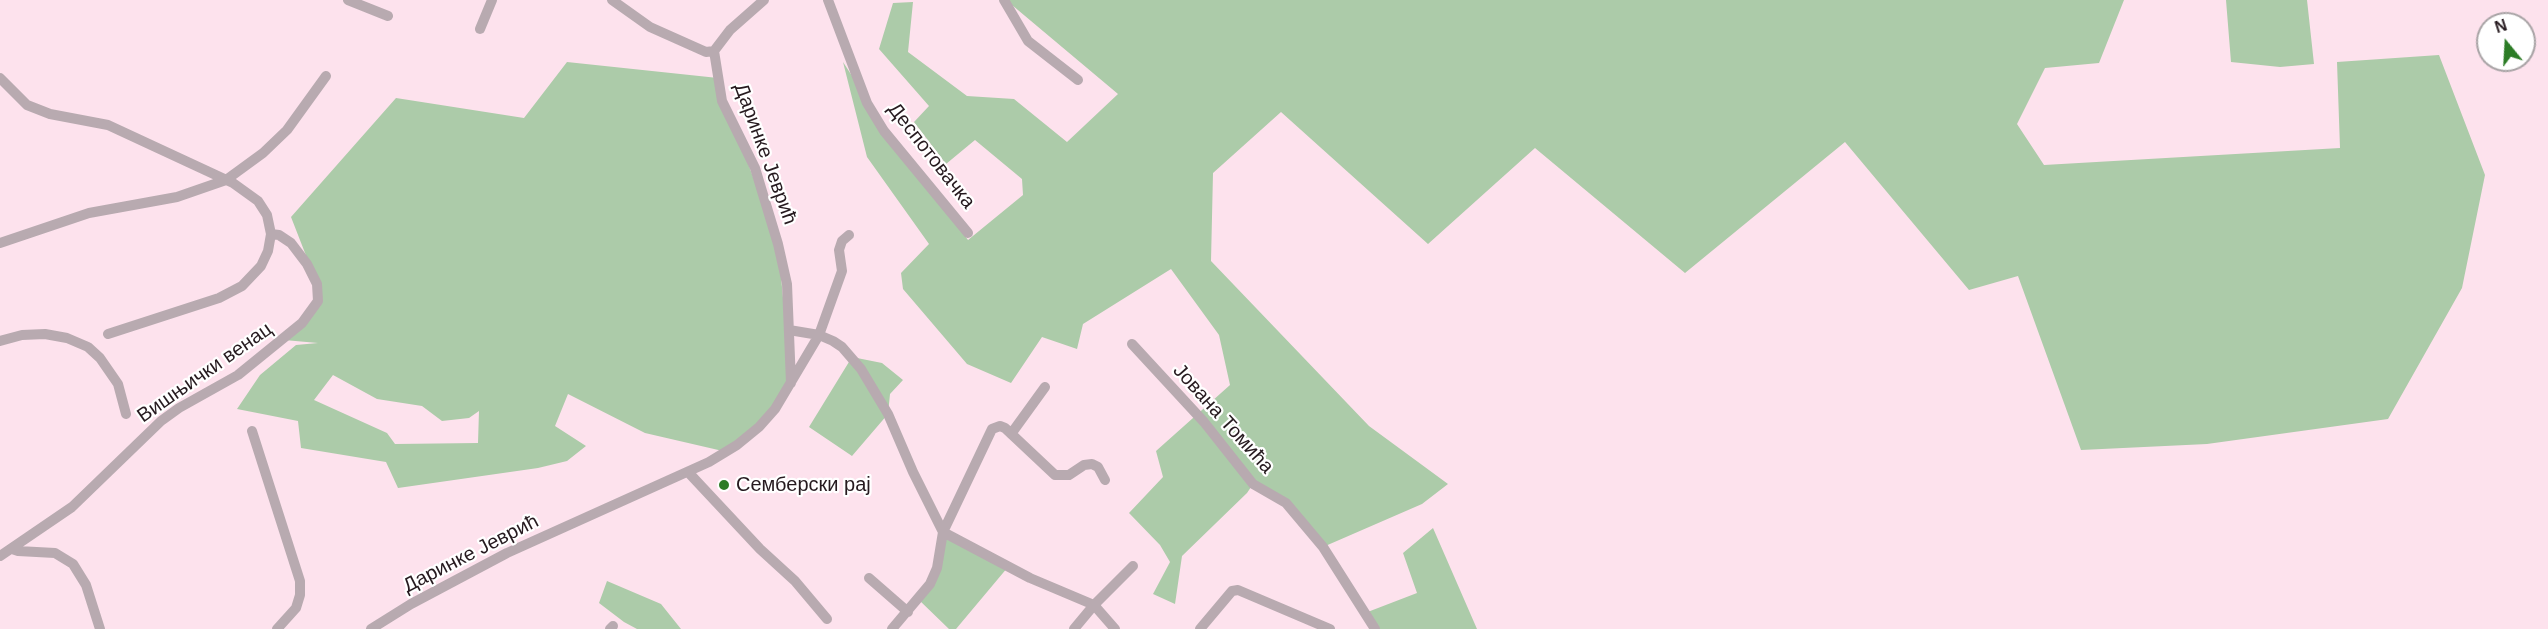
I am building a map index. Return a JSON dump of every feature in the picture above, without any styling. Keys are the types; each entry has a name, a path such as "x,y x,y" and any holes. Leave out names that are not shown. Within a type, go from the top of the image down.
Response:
{"street":[{"path":"348,0 388,16"},
{"path":"480,28 492,0"},
{"path":"612,0 650,27 706,52 714,51 730,30 764,0"},
{"name":"Деспотовачка","path":"828,0 867,103 890,138 968,233"},
{"path":"1004,0 1028,41 1077,80"},
{"name":"Даринке Јеврић","path":"371,629 411,604 507,553 688,472 727,452 759,427 775,409 791,384 787,284 778,244 755,168 722,100 714,51"},
{"path":"0,243 89,213 177,197 226,180 257,158 287,130 326,76"},
{"path":"0,78 27,105 50,114 108,125 226,180 258,201 267,215 271,234 270,246 261,266 247,282 234,291 108,334"},
{"name":"Вишњички венац","path":"0,556 72,507 170,414 238,375 302,323 318,301 317,284 307,264 291,243 279,235 271,234"},
{"path":"791,384 819,335 842,271 838,250 842,241 849,235"},
{"path":"789,330 819,335 842,347 861,369 888,414 913,472 943,532 1030,578 1094,605 1115,629"},
{"name":"Вишњички венац","path":"0,341 22,335 45,334 67,338 88,346 100,358 118,384 126,414"},
{"name":"Јована Томића","path":"1132,344 1204,422 1252,484 1286,502 1323,547 1375,629"},
{"path":"1011,434 1045,387"},
{"path":"892,629 930,584 937,568 943,532 989,433 1000,426 1055,475 1069,475 1084,465 1092,464 1098,467 1105,480"},
{"path":"252,431 300,581 297,608 277,629"},
{"path":"688,472 760,549 795,581 827,619"},
{"path":"12,549 55,553 73,564 82,577 100,629"},
{"path":"1074,629 1094,605 1133,566"},
{"path":"869,578 908,612"},
{"path":"1200,629 1232,591 1238,590 1330,629"}],"green space":[{"path":"1006,0 2124,0 2099,63 2045,68 2017,124 2044,165 2340,148 2337,62 2439,55 2485,175 2462,288 2388,419 2207,444 2081,450 2018,276 1969,290 1845,142 1685,273 1535,148 1428,244 1281,112 1213,173 1211,261 1369,426 1448,484 1422,504 1323,547 1286,503 1253,484 1247,493 1182,556 1175,604 1153,594 1170,562 1160,545 1129,513 1163,477 1156,451 1230,385 1219,335 1171,269 1083,324 1077,349 1042,337 1011,383 967,364 903,289 901,273 929,244 867,157 843,62 893,139 968,240 1023,195 1022,179 975,140 946,164 914,122 929,106 879,49 893,3 913,2 908,52 967,96 1014,99 1067,142 1118,94"},
{"path":"2226,0 2307,0 2314,64 2280,67 2231,62"},
{"path":"567,62 718,78 778,244 791,384 775,409 727,452 645,433 568,394 555,426 586,446 567,461 538,468 398,488 386,462 301,448 298,421 237,409 260,375 296,345 318,343 284,340 314,307 314,276 291,217 396,98 524,118","holes":["333,375 377,399 422,406 442,421 469,418 479,411 478,443 395,444 387,433 314,400"]},
{"path":"852,357 882,363 903,380 890,394 888,414 852,456 809,427"},
{"path":"1433,528 1477,629 1375,629 1365,613 1417,593 1403,553"},
{"path":"943,532 1008,567 956,629 949,629 919,600 930,584"},
{"path":"607,581 661,604 681,629 637,629 624,622 599,603"}],"place":[{"name":"Семберски рај","path":"724,485"}]}
